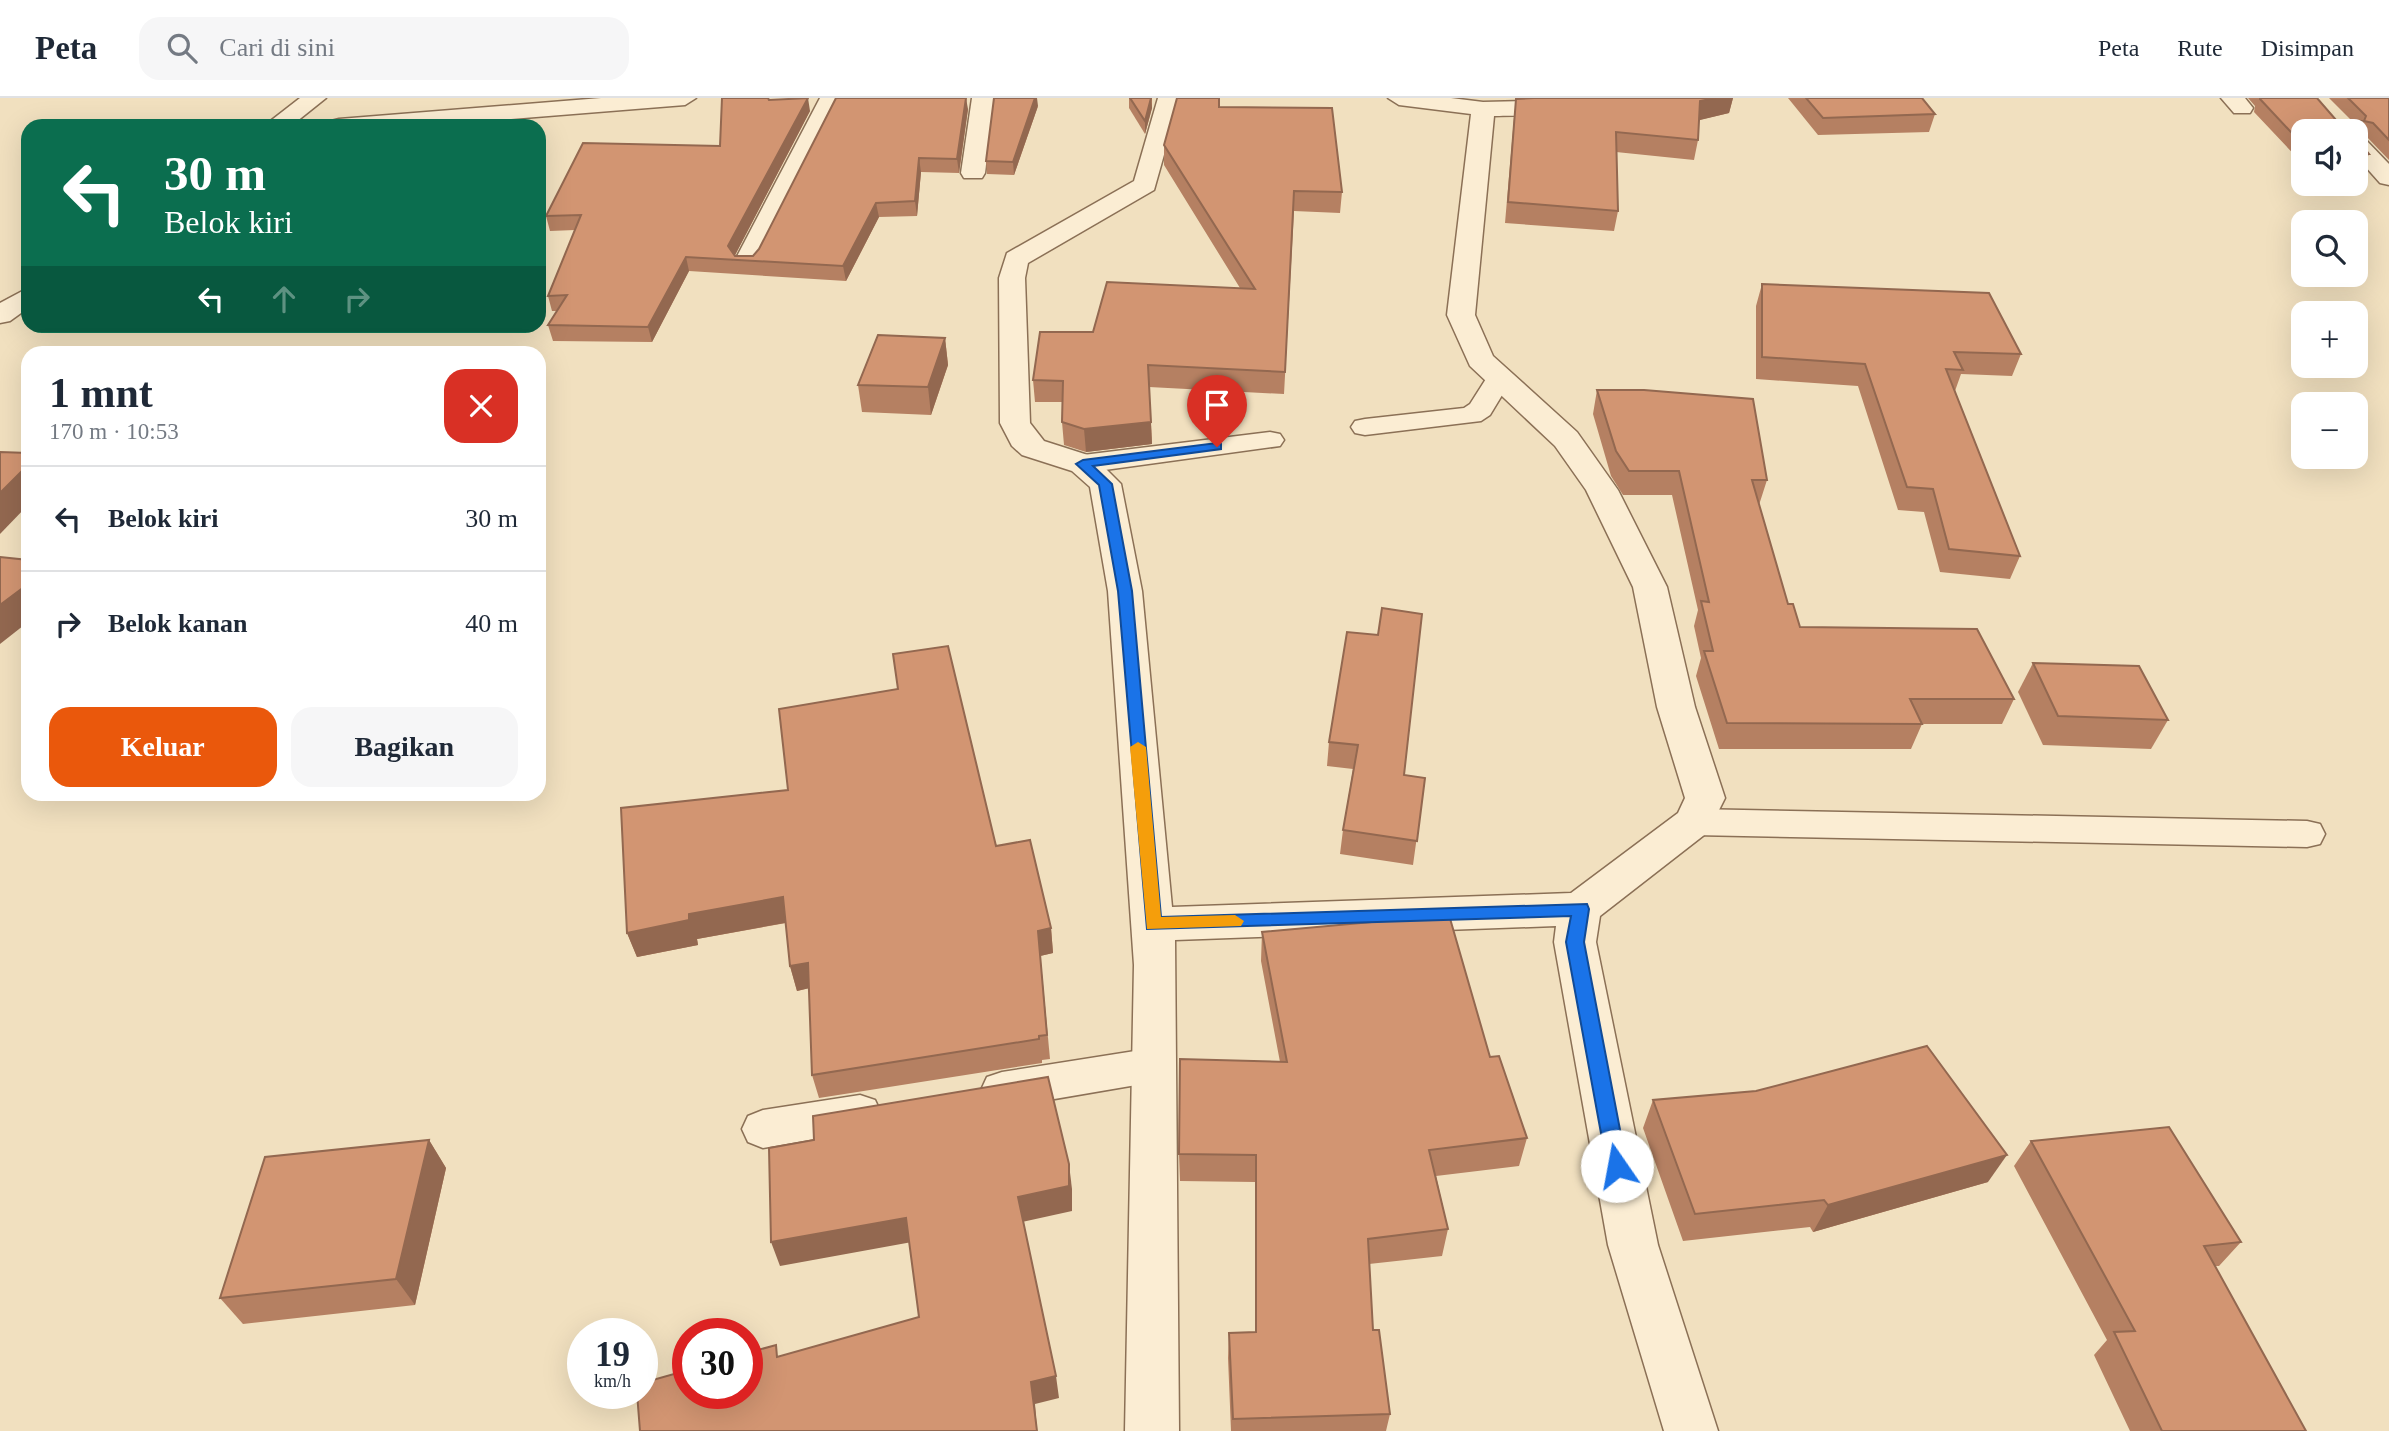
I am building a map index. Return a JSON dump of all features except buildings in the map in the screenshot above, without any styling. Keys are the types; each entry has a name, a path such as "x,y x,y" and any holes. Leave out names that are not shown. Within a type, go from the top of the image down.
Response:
{"street":[{"path":"286,119 315,98"},
{"path":"426,119 685,98"},
{"path":"747,262 831,98"},
{"path":"973,173 983,98"},
{"path":"1152,1431 1156,965 1125,591 1105,484 1083,464 1033,448 1023,439 1015,423 1012,278 1016,259 1082,224 1145,185 1169,98"},
{"path":"1399,98 1483,109 1614,106 1668,98"},
{"path":"1153,924 1580,909 1694,822 1705,798 1700,775 1676,707 1650,587 1602,490 1566,439 1480,360 1461,315 1483,109"},
{"path":"2368,155 2389,178"},
{"path":"0,315 21,301"},
{"path":"1580,909 1575,942 1590,1034 1633,1245 1691,1431"}],"lane":[{"path":"1364,427 1471,415 1480,410 1500,377"},
{"path":"1083,464 1270,440"},
{"path":"1694,822 2307,834"},
{"path":"965,1096 1154,1065"},
{"path":"763,1129 898,1107"}],"slow traffic":[{"path":"1138,747 1153,924 1235,921"}],"route":[{"path":"1217,447 1083,464 1105,484 1125,591 1153,924 1580,909 1575,942 1590,1034 1617,1166"}]}
